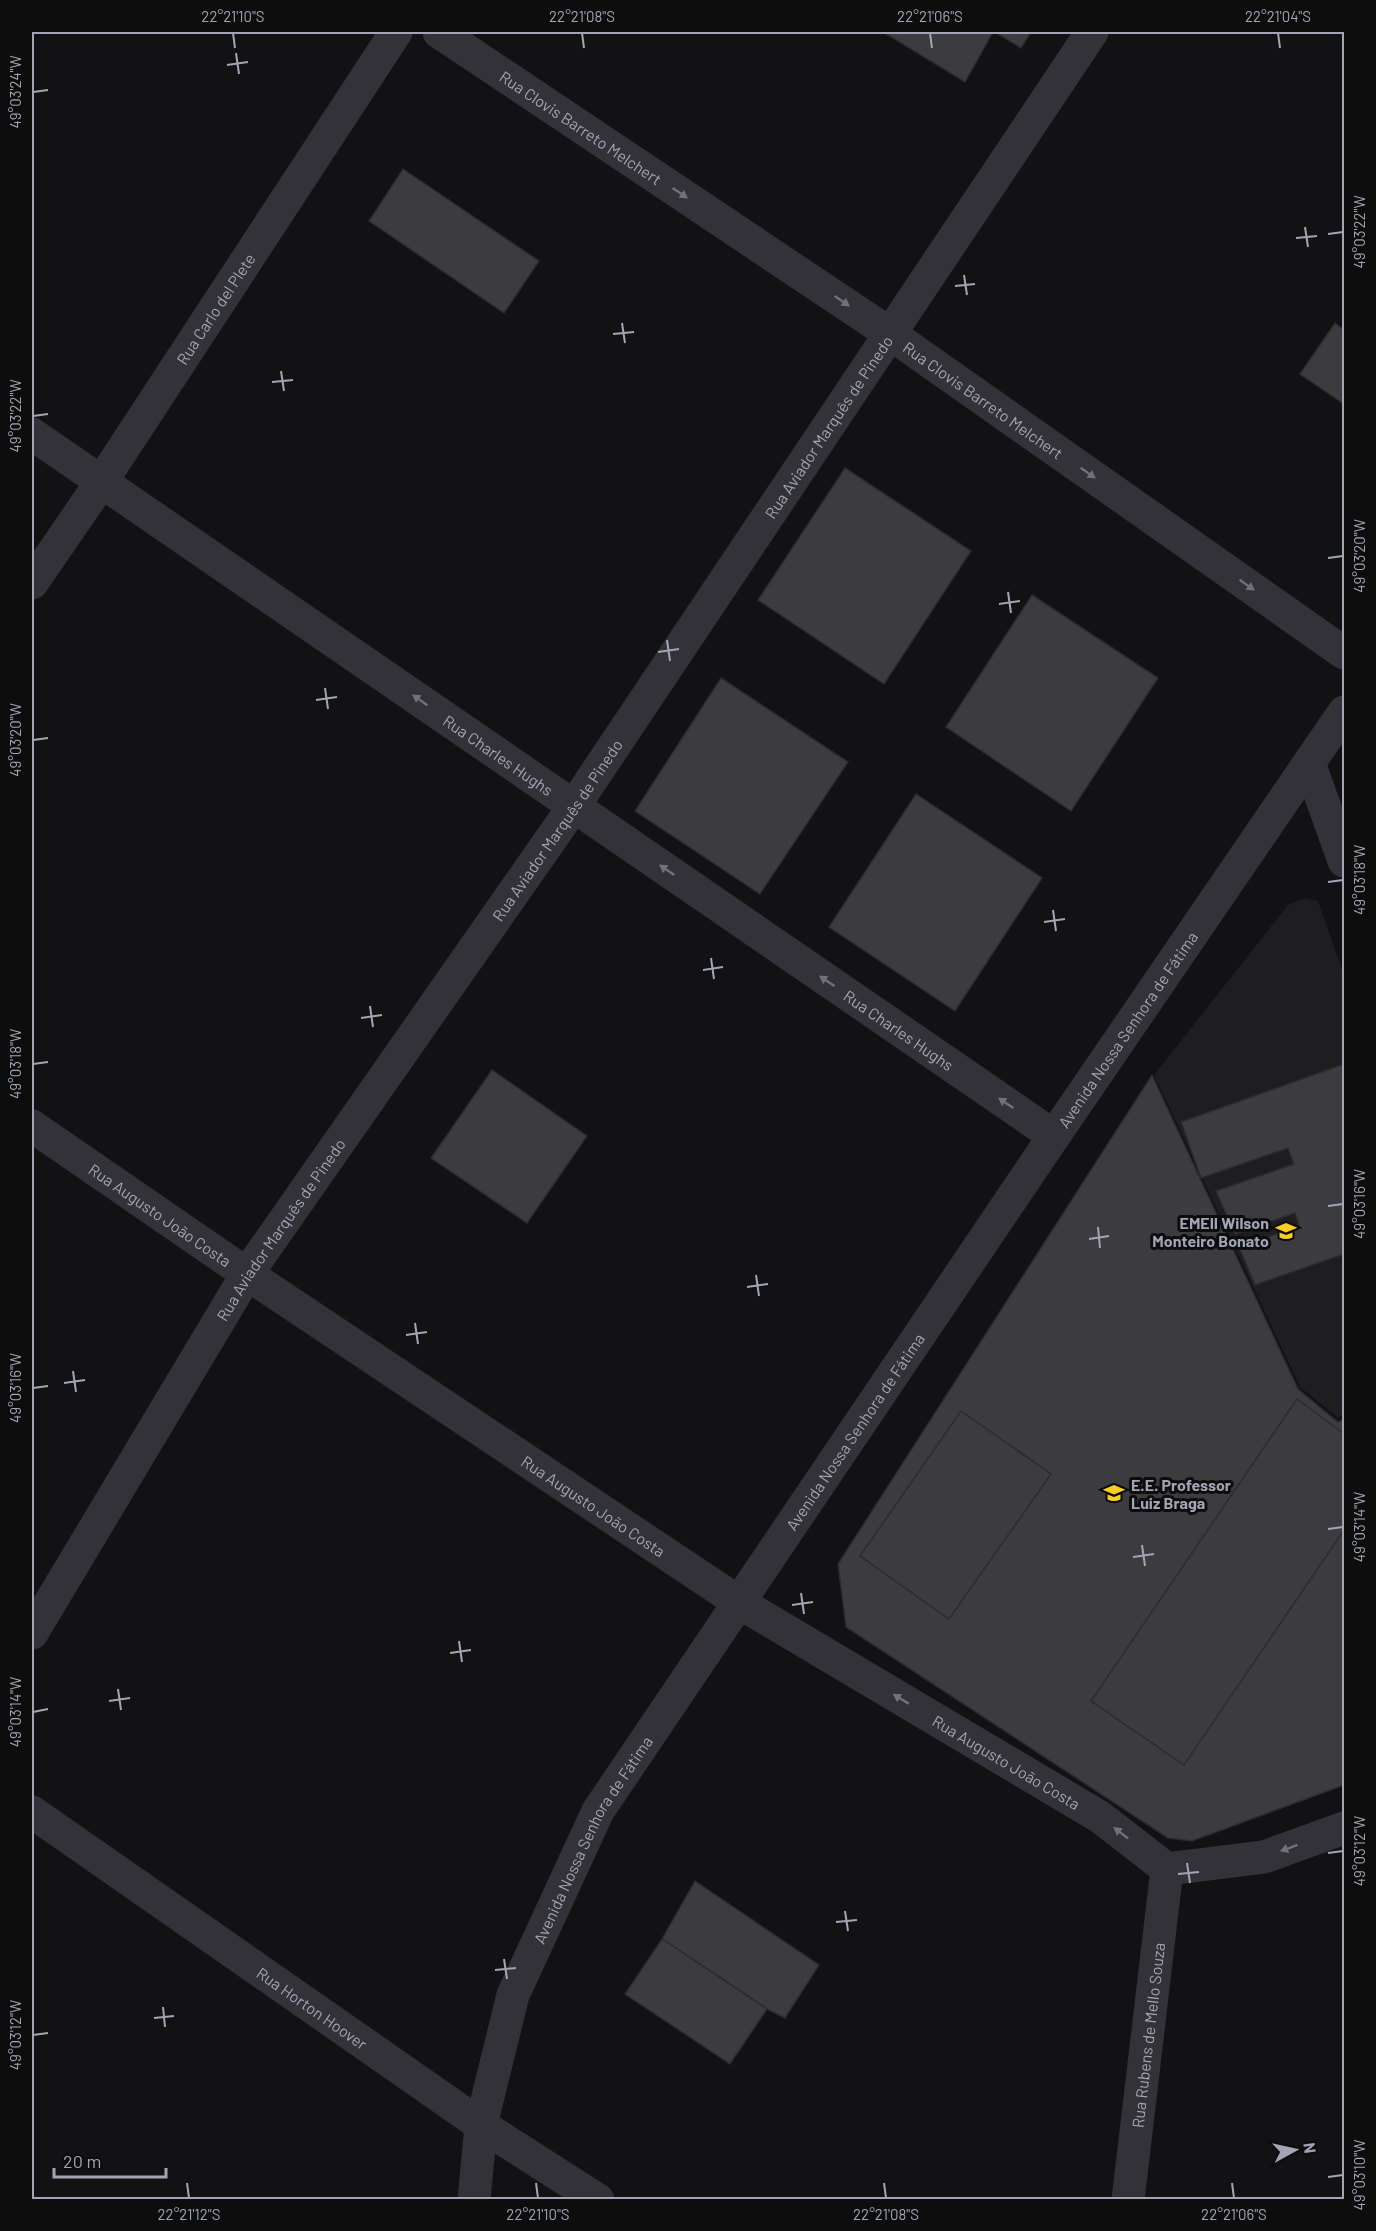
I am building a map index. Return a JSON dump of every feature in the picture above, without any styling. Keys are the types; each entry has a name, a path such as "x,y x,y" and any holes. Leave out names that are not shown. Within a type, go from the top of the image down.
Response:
{"street":[{"name":"Rua Carlo del Plete","path":"32,583 102,481 396,32"},
{"name":"Rua Clovis Barreto Melchert","path":"439,32 889,333 1344,653"},
{"name":"Rua Aviador Marquês de Pinedo","path":"32,1633 247,1274 574,806 1092,32"},
{"name":"Rua Charles Hughs","path":"32,434 1054,1136"},
{"name":"Avenida Nossa Senhora de Fátima","path":"474,2199 481,2125 513,1995 598,1811 1054,1136 1344,712"},
{"path":"1309,763 1344,861"},
{"name":"Rua Augusto João Costa","path":"32,1126 247,1274 740,1603 1100,1817 1167,1869"},
{"name":"Rua Horton Hoover","path":"32,1812 481,2125 598,2199"},
{"path":"1167,1869 1264,1857 1344,1828"},
{"name":"Rua Rubens de Mello Souza","path":"1128,2199 1167,1869"}],"shaded area":[{"name":"EMEII Wilson Monteiro Bonato","path":"1304,898 1318,901 1344,975 1344,1414 1338,1418 1300,1387 1154,1075 1288,905"}],"building":[{"path":"883,32 993,32 965,82"},
{"path":"995,32 1031,32 1021,48"},
{"path":"403,169 539,261 504,313 369,221"},
{"path":"1335,323 1344,330 1344,404 1300,374"},
{"path":"845,468 971,551 884,684 758,600"},
{"path":"1032,595 1158,678 1071,811 946,727"},
{"path":"721,678 848,762 760,894 635,811"},
{"path":"916,794 1042,878 955,1011 829,927"},
{"path":"1344,1064 1344,1254 1255,1285 1239,1247 1299,1226 1295,1213 1235,1234 1216,1191 1294,1164 1288,1148 1201,1178 1181,1122"},
{"path":"492,1070 587,1136 527,1223 431,1158"},
{"name":"E.E. Professor Luiz Braga","path":"1152,1075 1298,1389 1338,1422 1344,1419 1344,1785 1192,1841 1168,1838 846,1627 838,1564"},
{"path":"1297,1399 1344,1434 1344,1530 1184,1765 1091,1701"},
{"path":"961,1411 1051,1474 949,1619 860,1556"},
{"path":"695,1881 819,1965 785,2018 767,2009 662,1939"},
{"path":"662,1939 767,2009 730,2064 625,1994"}],"place":[{"name":"EMEII Wilson Monteiro Bonato","path":"1286,1231"},
{"name":"E.E. Professor Luiz Braga","path":"1114,1493"}]}
